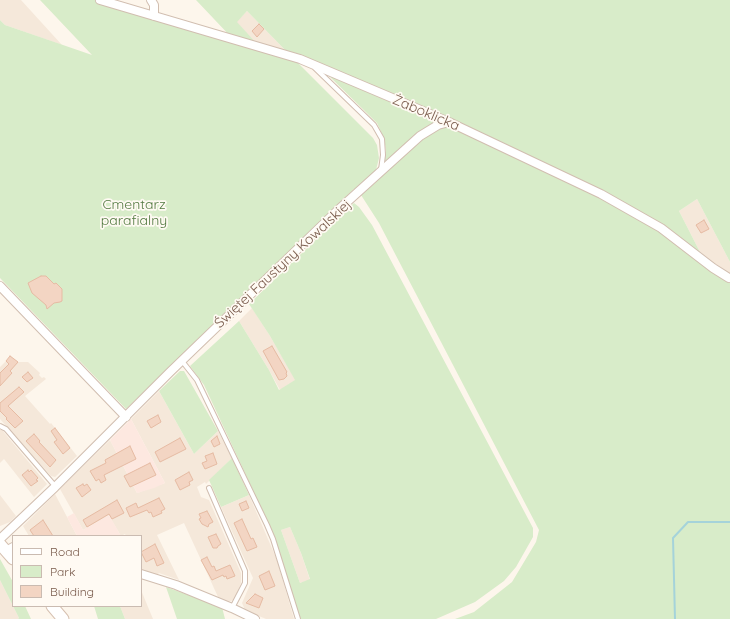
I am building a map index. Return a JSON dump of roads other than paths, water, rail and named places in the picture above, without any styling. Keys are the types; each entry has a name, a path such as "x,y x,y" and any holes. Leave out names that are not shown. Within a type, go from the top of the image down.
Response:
{"main road":[{"path":"53,607 63,619"}],"street":[{"name":"Żaboklicka","path":"100,0 300,60 449,122 601,194 661,228 713,268 729,278"},
{"path":"152,0 154,5 154,16"},
{"name":"Świętej Faustyny Kowalskiej","path":"0,539 56,487 182,361 337,211 420,136 438,125 449,122"},
{"path":"0,286 126,417"},
{"path":"142,574 176,585 255,619"}],"lane":[{"path":"313,66 374,125 382,139 384,155 381,172"},
{"path":"182,361 197,380 270,532 298,619"},
{"path":"0,426 6,429 56,487"},
{"path":"209,488 245,571 245,583 232,608"}],"waterway":[{"path":"675,619 673,538 688,522 730,522"}],"park label":[{"name":"Cmentarz parafialny","path":"134,214"}]}
